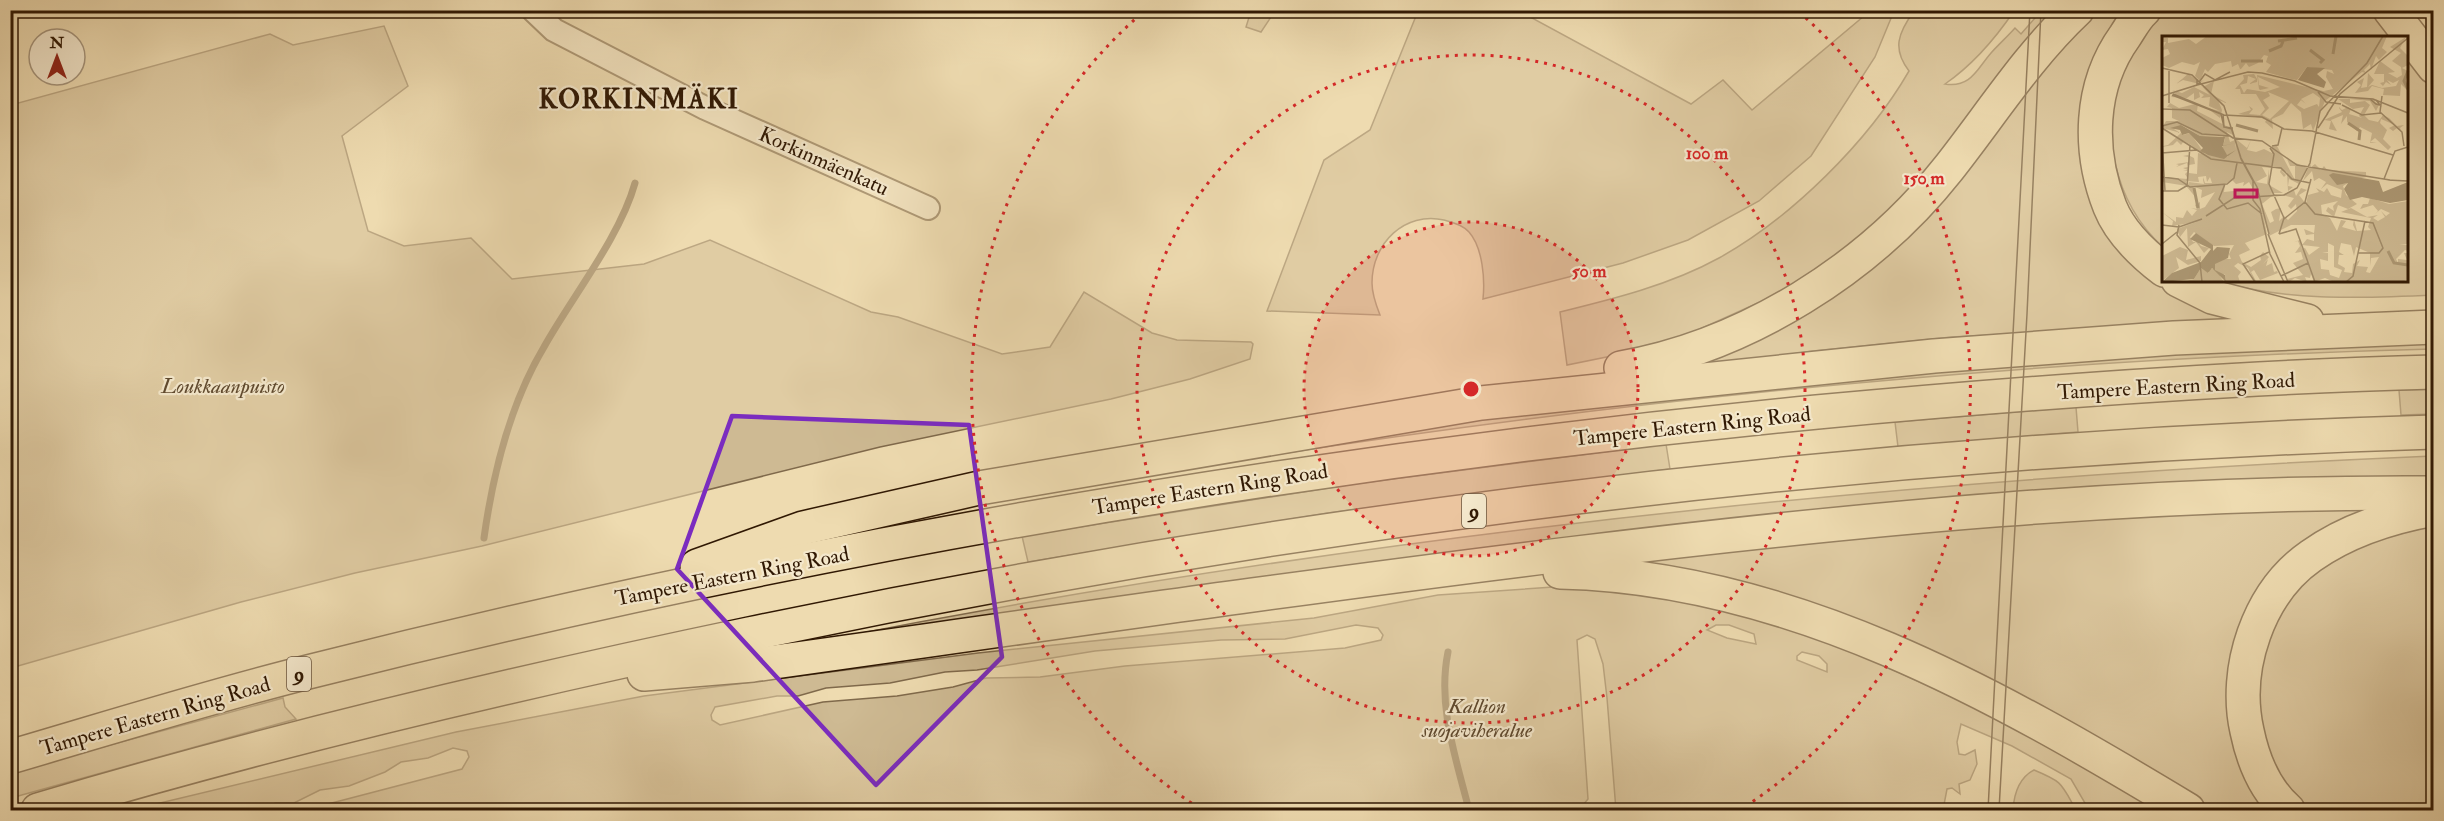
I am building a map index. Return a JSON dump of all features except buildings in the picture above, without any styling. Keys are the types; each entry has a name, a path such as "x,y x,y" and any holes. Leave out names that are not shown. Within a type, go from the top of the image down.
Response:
{"highway":[{"path":"1480,403 1587,374 1659,361 1748,326 1815,288 1868,250 1923,198 2042,47 2077,10"},
{"path":"2144,10 2119,43 2104,73 2096,101 2096,138 2110,209 2131,240 2162,269"},
{"path":"2390,10 2433,67"},
{"path":"2182,282 2212,297 2247,308 2347,330"},
{"path":"591,604 803,528 968,490 1480,403 1604,388 1934,356 2174,338 2433,327"},
{"name":"Tampere Eastern Ring Road","path":"10,757 302,673 591,604 883,546 1140,499 1415,458 1696,424 1941,400 2190,383 2433,372"},
{"name":"9","path":"38,810 308,734 601,665 897,603 1148,558 1407,519 1704,483 2192,442 2433,432"},
{"path":"526,683 753,665 1462,567 1747,532 1995,510 2232,495 2433,493"},
{"path":"2288,810 2280,804 2260,774 2242,712 2246,652 2256,627 2274,597 2309,557 2339,538 2374,523 2433,510"},
{"path":"1462,567 1602,573 1669,581 1724,592 1820,622 1968,686 2032,719 2188,810"}],"street":[{"name":"Korkinmäenkatu","path":"533,10 554,30 705,108 928,208"}],"highlighted area":[{"path":"732,416 969,425 1002,657 876,785 677,569"}],"green space":[{"path":"1251,10 1275,11 1261,32 1246,27"},
{"path":"1418,11 1519,11 1691,104 1723,80 1752,110 1870,11 1894,11 1875,57 1811,156 1759,201 1688,240 1623,263 1483,299 1484,283 1480,255 1469,232 1461,226 1444,220 1430,218 1416,220 1404,225 1384,243 1373,268 1374,299 1380,315 1267,311 1324,160 1370,130"},
{"path":"1914,11 2014,11 1983,50 1945,84 1954,84 1973,76 2015,28 2021,34 2041,11 2057,11 1915,187 1847,248 1780,293 1689,334 1646,349 1567,365 1560,312 1661,284 1700,268 1773,222 1826,176 1872,125 1909,71 1900,55 1899,41"},
{"path":"2092,11 2128,11 2088,187 2162,252 2162,282 2196,282 2240,321 1952,337 1813,351 1665,372 1790,318"},
{"path":"2166,11 2376,11 2399,36 2162,36 2162,246 2132,209 2115,162 2112,138 2112,113 2116,89 2128,57 2143,36"},
{"name":"Loukkaanpuisto","path":"384,26 408,86 342,136 368,231 404,246 471,238 512,279 644,264 710,240 871,312 898,317 1002,354 1050,347 1084,292 1152,333 1177,340 1251,342 1253,344 1250,359 1190,379 1111,399 880,447 482,546 355,573 241,602 11,668 11,105 77,87 87,87 87,84 270,34 293,45"},
{"path":"2408,49 2433,90 2433,295 2325,297 2244,288 2221,282 2408,282"},
{"path":"2433,337 2433,349 2128,362 1822,386 1518,420 1215,464 1211,455 1760,382"},
{"path":"2433,389 2433,414 2401,415 2399,390"},
{"path":"2076,407 2078,432 1898,447 1895,422"},
{"path":"1666,444 1670,469 1328,513 1028,562 1022,536 1354,484"},
{"path":"2433,456 2433,481 2285,483 820,641 1020,604 1220,571 1421,542 1623,518 1825,497 2027,480 2230,466"},
{"path":"2403,502 2368,512 2235,657 2275,810 2208,810 2128,760 2032,706 1592,566 2019,522"},
{"path":"2433,519 2433,810 2306,810 2296,802 2274,770 2259,726 2255,680 2265,631 2290,591 2354,542"},
{"name":"Kallion suojaviheralue","path":"1568,586 1673,595 1782,625 1859,654 2013,725 2160,810 2089,810 2071,779 2012,746 1961,724 1957,742 1959,754 1965,755 1975,750 1977,764 1970,780 1959,784 1960,794 1952,788 1947,789 1943,810 1616,810 1603,664 1595,639 1587,635 1577,640 1588,799 1583,805 1561,809 305,810 462,769 469,757 467,751 453,748 428,758 401,762 385,772 349,786 320,790 294,803 276,803 252,810 131,810 456,732 644,696 978,653 1314,618 1438,595","holes":["1356,625 1378,628 1383,635 1381,640 1345,648 1125,666 1040,677 986,678 953,687 897,696 823,702 720,725 712,720 711,715 715,707 777,696 798,696 826,688 890,683 945,672 977,670 1095,651 1221,640 1285,639","1716,625 1729,625 1754,634 1756,644 1727,638 1707,630","1802,652 1819,656 1827,664 1827,672 1797,660 1797,656"]},
{"path":"283,698 285,707 296,719 11,798 11,772"},
{"path":"2034,770 2060,784 2076,810 2013,810 2018,787"}],"waterway":[{"path":"484,538 492,489 512,415 544,347 607,245 628,204 635,183"},
{"path":"1448,652 1445,672 1446,712 1469,810"}],"tram line":[{"path":"1988,810 2030,10"},
{"path":"1999,810 2027,314 2041,10"}],"district":[{"name":"KORKINMÄKI","path":"639,99"}]}
